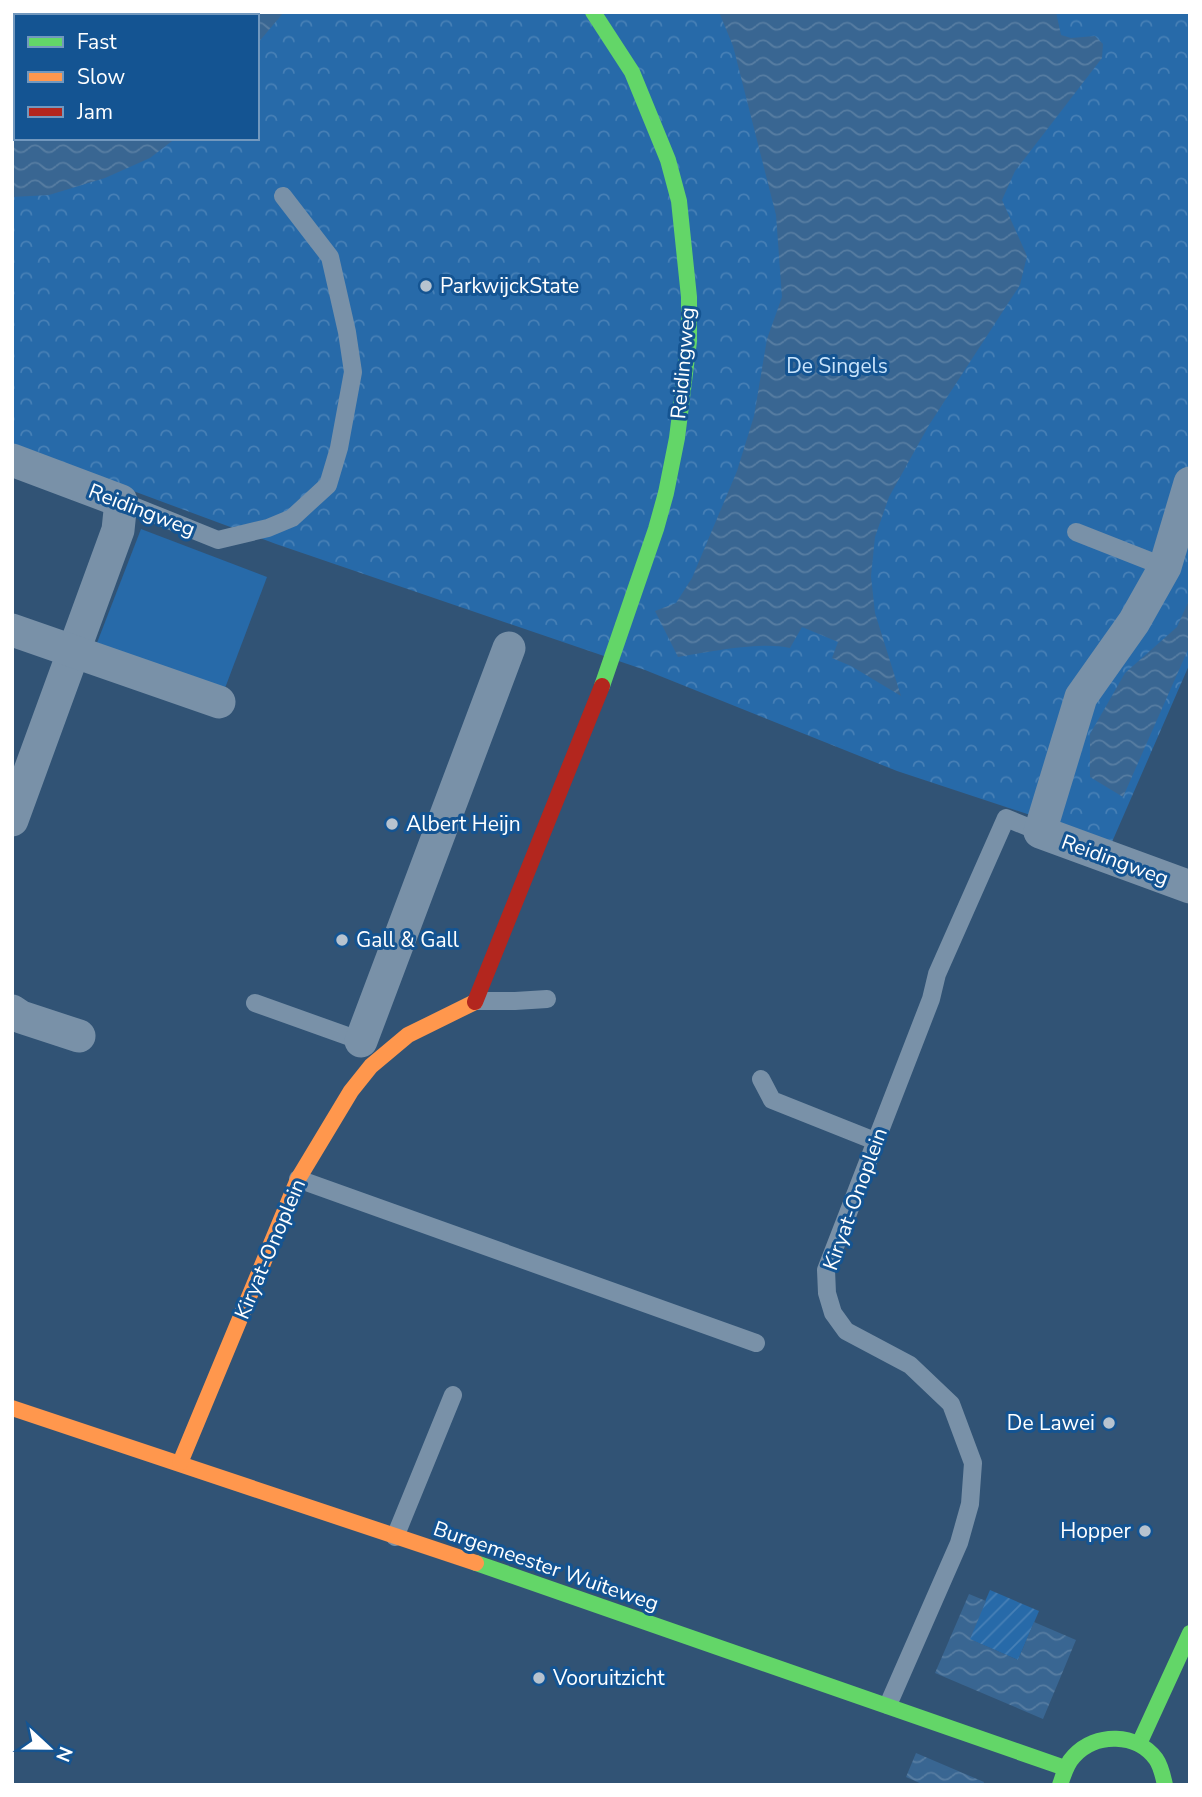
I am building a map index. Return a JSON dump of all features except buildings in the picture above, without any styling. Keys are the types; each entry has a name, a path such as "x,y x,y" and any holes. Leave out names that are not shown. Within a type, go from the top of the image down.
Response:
{"street":[{"name":"Reidingweg","path":"476,1001 603,682 656,528 677,438 689,341 689,297 679,201 668,160 632,72 593,12"},
{"name":"Reidingweg","path":"12,460 121,501"},
{"path":"1040,832 1081,697 1134,622 1165,568 1190,483"},
{"path":"12,820 118,530 121,501"},
{"path":"12,630 219,702"},
{"name":"Kiryat-Onoplein","path":"180,1463 298,1179 351,1091 371,1066 374,1046 509,648"},
{"name":"Reidingweg","path":"1040,832 1190,887"},
{"name":"Kiryat-Onoplein","path":"374,1046 408,1035 476,1001"},
{"path":"12,1011 21,1017 79,1035"},
{"name":"Burgemeester Wuiteweg","path":"12,1408 395,1536 1065,1768"},
{"path":"1139,1744 1190,1633"},
{"path":"1060,1785 1065,1768 1079,1749 1099,1739 1122,1738 1139,1744 1155,1758 1165,1785"}],"lane":[{"name":"Reidingweg","path":"121,501 218,540 268,528 292,518 328,485 340,448 353,372 347,332 330,257 283,196"},
{"path":"1076,532 1165,568"},
{"name":"Kiryat-Onoplein","path":"888,1705 959,1543 970,1504 974,1463 951,1404 910,1365 846,1331 833,1313 827,1293 826,1270 931,999 937,974 1006,818 1040,832"},
{"name":"Kiryat-Onoplein","path":"476,1001 547,999"},
{"path":"255,1003 374,1046"},
{"path":"761,1079 772,1100 875,1141"},
{"path":"298,1179 756,1343"},
{"path":"395,1536 453,1395"}],"green space":[{"name":"De Singels","path":"12,12 1190,12 1190,663 1112,842 897,771 645,670 276,544 12,446"},
{"path":"141,529 267,577 222,696 95,648"},
{"path":"990,1590 1039,1611 1018,1660 969,1639"}],"water":[{"path":"284,12 259,42 259,14 164,14"},
{"path":"719,12 1056,12 1061,35 1071,38 1095,36 1103,44 1102,58 1015,171 1002,200 1027,256 1020,285 929,425 889,497 875,537 871,576 875,613 901,696 851,666 832,658 838,642 802,627 790,648 750,646 678,657 655,611 676,603 692,578 737,471 754,416 767,339 782,297 776,215 733,46"},
{"path":"12,96 14,140 173,140 150,158 105,178 49,195 12,197"},
{"path":"1190,598 1190,645 1123,797 1090,777 1090,734 1125,673 1177,627"},
{"path":"969,1594 986,1601 970,1639 1018,1660 1034,1622 1076,1640 1043,1719 935,1673"},
{"path":"916,1753 984,1782 983,1785 924,1785 906,1777"}],"traffic: fast":[{"path":"593,12 632,72 668,160 679,201 689,297 689,341 677,438 666,493 602,686"},
{"path":"476,1563 1065,1768"},
{"path":"1139,1744 1190,1633"},
{"path":"1060,1785 1069,1762 1083,1748 1093,1743 1116,1739 1128,1740 1148,1750 1159,1765 1165,1785"}],"traffic: slow":[{"path":"180,1463 298,1179 351,1091 371,1066 408,1035 475,1002"},
{"path":"12,1408 476,1563"}],"traffic: jam":[{"path":"475,1002 602,686"}],"place":[{"name":"ParkwijckState","path":"426,286"},
{"name":"Albert Heijn","path":"392,824"},
{"name":"Gall & Gall","path":"342,940"},
{"name":"De Lawei","path":"1109,1423"},
{"name":"Hopper","path":"1145,1531"},
{"name":"Vooruitzicht","path":"539,1678"}]}
